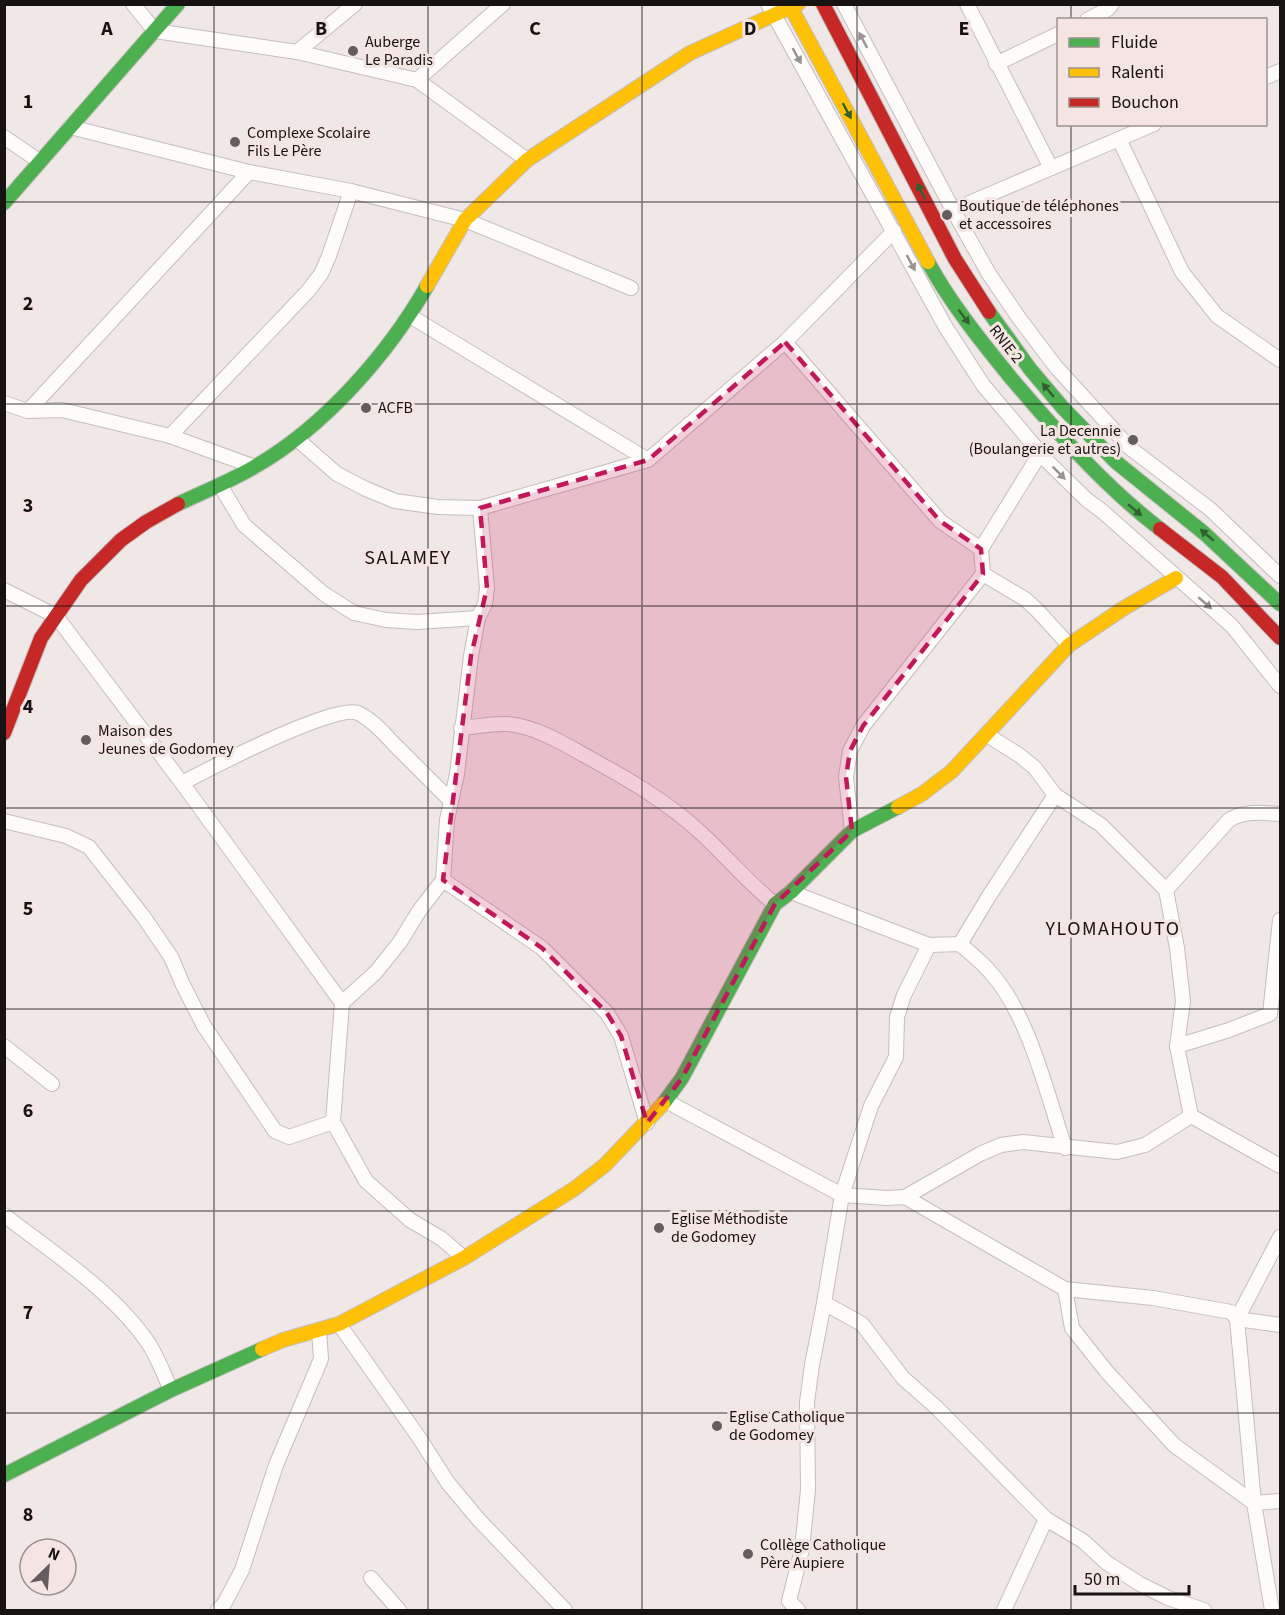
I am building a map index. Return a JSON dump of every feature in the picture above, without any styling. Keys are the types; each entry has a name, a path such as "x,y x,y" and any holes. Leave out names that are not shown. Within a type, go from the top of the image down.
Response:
{"main road":[{"path":"4,203 178,4"},
{"name":"RNIE 2","path":"823,4 956,259 997,325 1030,369 1063,408 1116,462 1204,533 1281,604"},
{"path":"4,733 41,638 81,580 121,540 169,508 255,467 297,439 383,353 410,316 465,220 527,160 690,53 772,10 792,6"},
{"name":"RNIE 2","path":"792,6 943,290 991,353 1103,481 1133,508 1222,578 1281,638"},
{"path":"4,1475 171,1390 283,1340 339,1324 464,1258 574,1190 605,1165 648,1123 666,1101 682,1078 775,904 791,892 852,831 922,794 952,771 1070,645 1124,608 1176,578"}],"street":[{"path":"133,4 155,31 297,52 417,80 527,160"},
{"path":"297,52 355,4"},
{"path":"417,80 503,4"},
{"path":"844,4 953,210 989,274 1018,318 1056,367 1130,448 1210,509 1281,576"},
{"path":"967,4 1050,168"},
{"path":"1090,18 1109,6"},
{"path":"772,10 945,326 983,385 1041,452 1087,500 1232,626 1281,686"},
{"path":"996,64 1057,35"},
{"path":"1267,77 1281,71"},
{"path":"953,210 1149,126"},
{"path":"70,127 249,172 351,191 465,220 631,288"},
{"path":"4,137 39,161"},
{"path":"1119,139 1182,272 1217,316 1281,360"},
{"path":"28,411 249,172"},
{"path":"170,436 308,291 321,274 351,191"},
{"path":"297,439 337,474 395,501 438,507 480,508 648,460 785,342 894,231"},
{"path":"410,316 648,460"},
{"path":"785,342 940,521 981,549"},
{"path":"4,403 28,411 62,410 170,436 255,467"},
{"path":"852,831 846,777 850,751 885,697 983,574 981,549 1041,452"},
{"path":"220,485 244,525 324,594 354,613 386,620 417,622 478,618"},
{"path":"342,1003 376,972 443,880 447,820 456,774 478,618 485,604 487,588 480,508"},
{"path":"983,574 1025,599 1070,645"},
{"path":"4,590 56,616 182,783 342,1003 333,1122 366,1181 411,1220 442,1239 464,1258"},
{"path":"182,783 275,738 347,711 357,713 376,726 451,801"},
{"path":"461,728 508,724 528,729 548,736 634,782 700,832 775,904"},
{"path":"987,735 1035,768 1055,795 1101,825 1166,890 1177,948 1183,1001 1177,1046 1191,1116 1281,1166"},
{"path":"960,944 988,896 1055,795"},
{"path":"1166,890 1229,820 1237,815 1249,813 1281,814"},
{"path":"4,821 66,836 89,847 143,916 171,957 204,1026 275,1131 289,1137 333,1122"},
{"path":"443,880 542,948 607,1013 621,1036 648,1123"},
{"path":"791,892 930,945 960,944 992,973 1013,1005 1030,1041 1065,1148"},
{"path":"1177,1046 1275,1016 1281,920"},
{"path":"791,1607 802,1549 808,1490 807,1402 842,1196 871,1106 896,1057 897,1017 904,994 930,945"},
{"path":"4,1046 52,1083"},
{"path":"666,1101 842,1196 886,1198 905,1197 980,1154 1001,1145 1023,1142 1117,1152 1145,1145 1191,1116"},
{"path":"905,1197 1065,1288 1153,1298 1231,1312 1237,1319 1281,1325"},
{"path":"4,1215 120,1308 150,1345 171,1390"},
{"path":"1272,1611 1254,1503 1237,1319 1281,1237"},
{"path":"1065,1288 1072,1328 1107,1372 1174,1445 1254,1503 1281,1501"},
{"path":"824,1303 862,1324 903,1378 937,1408 1046,1519 1083,1541 1107,1563 1140,1584 1168,1598 1204,1611"},
{"path":"339,1324 448,1483 479,1520 565,1611"},
{"path":"218,1611 242,1570 276,1465 321,1359 319,1330"},
{"path":"1004,1611 1046,1519"},
{"path":"370,1578 399,1611"}],"highlighted area":[{"path":"785,342 940,521 981,549 983,574 863,726 850,751 846,777 852,831 775,904 682,1078 647,1123 621,1036 607,1013 542,948 443,880 471,656 487,588 480,508 648,460"}],"traffic: fast":[{"path":"4,203 178,4"},
{"path":"928,262 946,293 967,322 1028,398 1100,476 1160,529"},
{"path":"178,504 246,471 282,450 306,431 353,386 374,362 394,337 427,286"},
{"path":"989,312 1030,369 1063,408 1116,462 1204,533 1280,604"},
{"path":"663,1104 682,1078 775,904 791,892 852,831 898,807"},
{"path":"4,1475 171,1390 262,1349"}],"traffic: slow":[{"path":"789,4 928,262"},
{"path":"427,286 465,220 527,160 690,53 798,4"},
{"path":"898,807 922,794 952,771 1069,645 1124,608 1176,578"},
{"path":"262,1349 283,1340 339,1324 464,1258 574,1189 605,1165 663,1104"}],"traffic: jam":[{"path":"823,4 955,259 989,312"},
{"path":"4,733 41,638 81,580 121,540 146,522 178,504"},
{"path":"1160,529 1222,577 1280,638"}],"place":[{"name":"Auberge Le Paradis","path":"353,51"},
{"name":"Complexe Scolaire Fils Le Père","path":"235,142"},
{"name":"Boutique de téléphones et accessoires","path":"947,215"},
{"name":"ACFB","path":"366,408"},
{"name":"La Decennie (Boulangerie et autres)","path":"1133,440"},
{"name":"Maison des Jeunes de Godomey","path":"86,740"},
{"name":"Eglise Méthodiste de Godomey","path":"659,1228"},
{"name":"Eglise Catholique de Godomey","path":"717,1426"},
{"name":"Collège Catholique Père Aupiere","path":"748,1554"}],"district":[{"name":"SALAMEY","path":"408,558"},
{"name":"YLOMAHOUTO","path":"1113,929"}]}
